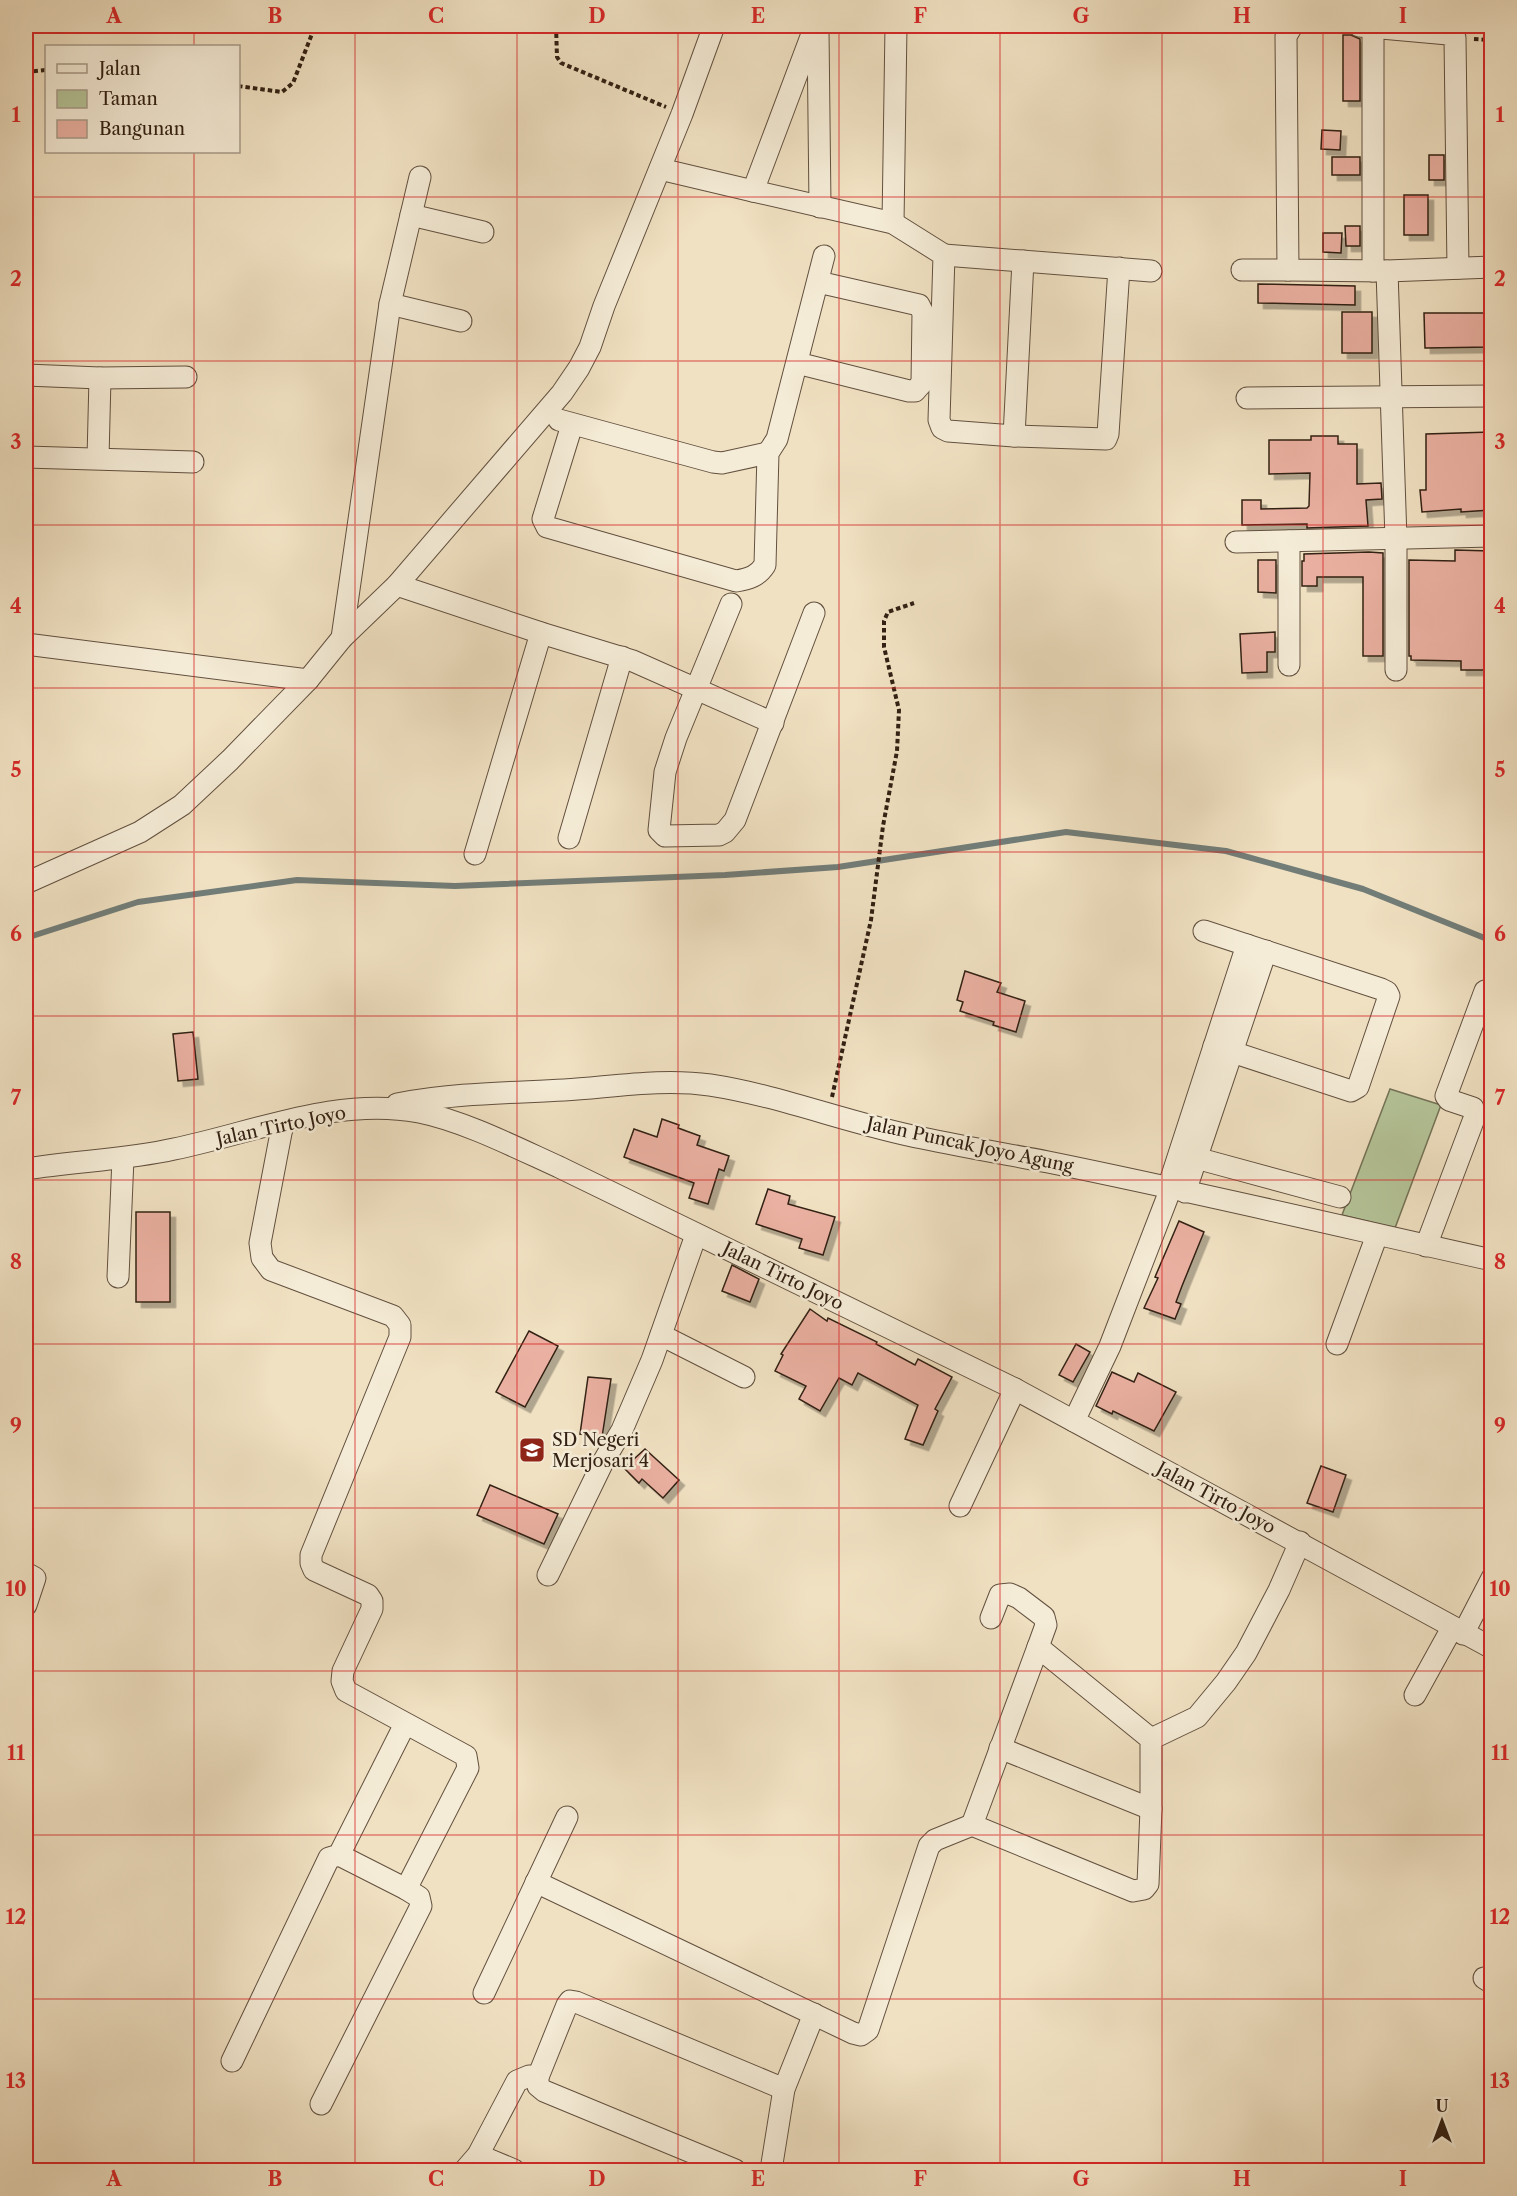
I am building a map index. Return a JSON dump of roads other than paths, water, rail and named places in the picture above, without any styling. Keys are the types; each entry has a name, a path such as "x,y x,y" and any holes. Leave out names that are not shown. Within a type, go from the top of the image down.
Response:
{"street":[{"path":"26,883 140,832 182,805 230,760 308,680 342,638 396,585 544,415 579,368 590,346 682,114 714,26"},
{"path":"753,191 817,26"},
{"path":"817,26 820,207"},
{"path":"893,223 896,26"},
{"path":"1288,270 1286,36 1292,26"},
{"path":"1396,670 1396,539 1366,26 1448,34 1455,38 1458,268"},
{"path":"660,169 893,223 944,255 1151,271"},
{"path":"342,638 390,304 420,177"},
{"path":"411,214 483,232"},
{"path":"944,255 939,420 942,428 948,431 1106,439 1119,268"},
{"path":"572,425 543,519 547,527 736,581 758,574 765,565 768,453 777,439 824,256"},
{"path":"1014,435 1023,261"},
{"path":"1242,270 1380,271 1491,267"},
{"path":"797,363 909,391 915,391 922,384 923,313 919,305 818,282"},
{"path":"390,304 461,321"},
{"path":"26,375 100,378 186,377"},
{"path":"98,458 100,378"},
{"path":"1247,398 1491,396"},
{"path":"544,415 572,425 713,462 722,463 768,453"},
{"path":"26,457 193,462"},
{"path":"1236,542 1491,536"},
{"path":"1289,541 1289,665"},
{"path":"396,585 622,657 773,723"},
{"path":"731,604 676,738 665,772 659,830 664,836 719,835 735,820 814,613"},
{"path":"475,854 541,633"},
{"path":"26,644 308,680"},
{"path":"569,838 622,657"},
{"path":"1204,931 1387,992 1389,996 1358,1087 1351,1091 1223,1049"},
{"path":"1074,1420 1110,1346 1174,1189 1257,948"},
{"path":"1426,1245 1475,1116 1473,1108 1449,1100 1446,1096 1485,990"},
{"path":"1174,1189 1196,1158 1223,1049"},
{"name":"Jalan Puncak Joyo Agung","path":"373,1109 430,1097 459,1094 680,1083 708,1085 750,1093 896,1133 1174,1189 1491,1260"},
{"name":"Jalan Tirto Joyo","path":"26,1169 123,1158 174,1149 317,1114 373,1109 418,1112 497,1139 559,1167 1015,1389 1300,1542 1491,1648"},
{"path":"284,1122 260,1243 262,1258 271,1270 393,1316 400,1324 400,1337 311,1555 311,1563 314,1570 368,1595 372,1601 372,1609 343,1671 342,1681 346,1691 466,1756 468,1762 468,1768 406,1889"},
{"path":"118,1277 123,1158"},
{"path":"1196,1158 1340,1197"},
{"path":"548,1575 603,1462 622,1430 661,1335 696,1235"},
{"path":"1337,1344 1377,1235"},
{"path":"661,1335 744,1377"},
{"path":"960,1506 1015,1389"},
{"path":"1151,1739 1197,1717 1227,1682 1246,1653 1279,1590 1300,1542"},
{"path":"26,1573 35,1578 26,1605"},
{"path":"1415,1695 1491,1578"},
{"path":"972,1825 1046,1624 1044,1617 1010,1594 1000,1595 991,1618"},
{"path":"1038,1647 1151,1739"},
{"path":"339,1855 405,1724"},
{"path":"536,1882 861,2035 868,2030 929,1846 935,1840 972,1825 1133,1891 1140,1891 1148,1884 1151,1739"},
{"path":"1000,1748 1151,1809"},
{"path":"484,1993 567,1817"},
{"path":"232,2061 329,1858 339,1855 419,1897 420,1906 321,2104"},
{"path":"735,2170 544,2091 538,2086 538,2077 570,2001 784,2089"},
{"path":"774,2169 784,2089 814,2014"},
{"path":"514,2170 471,2163 517,2081 529,2076 538,2077"}],"waterway":[{"path":"26,938 138,902 297,880 455,886 725,875 838,867 1066,832 1226,851 1363,889 1492,941"}],"place":[{"name":"SD Negeri Merjosari 4","path":"532,1450"}]}
